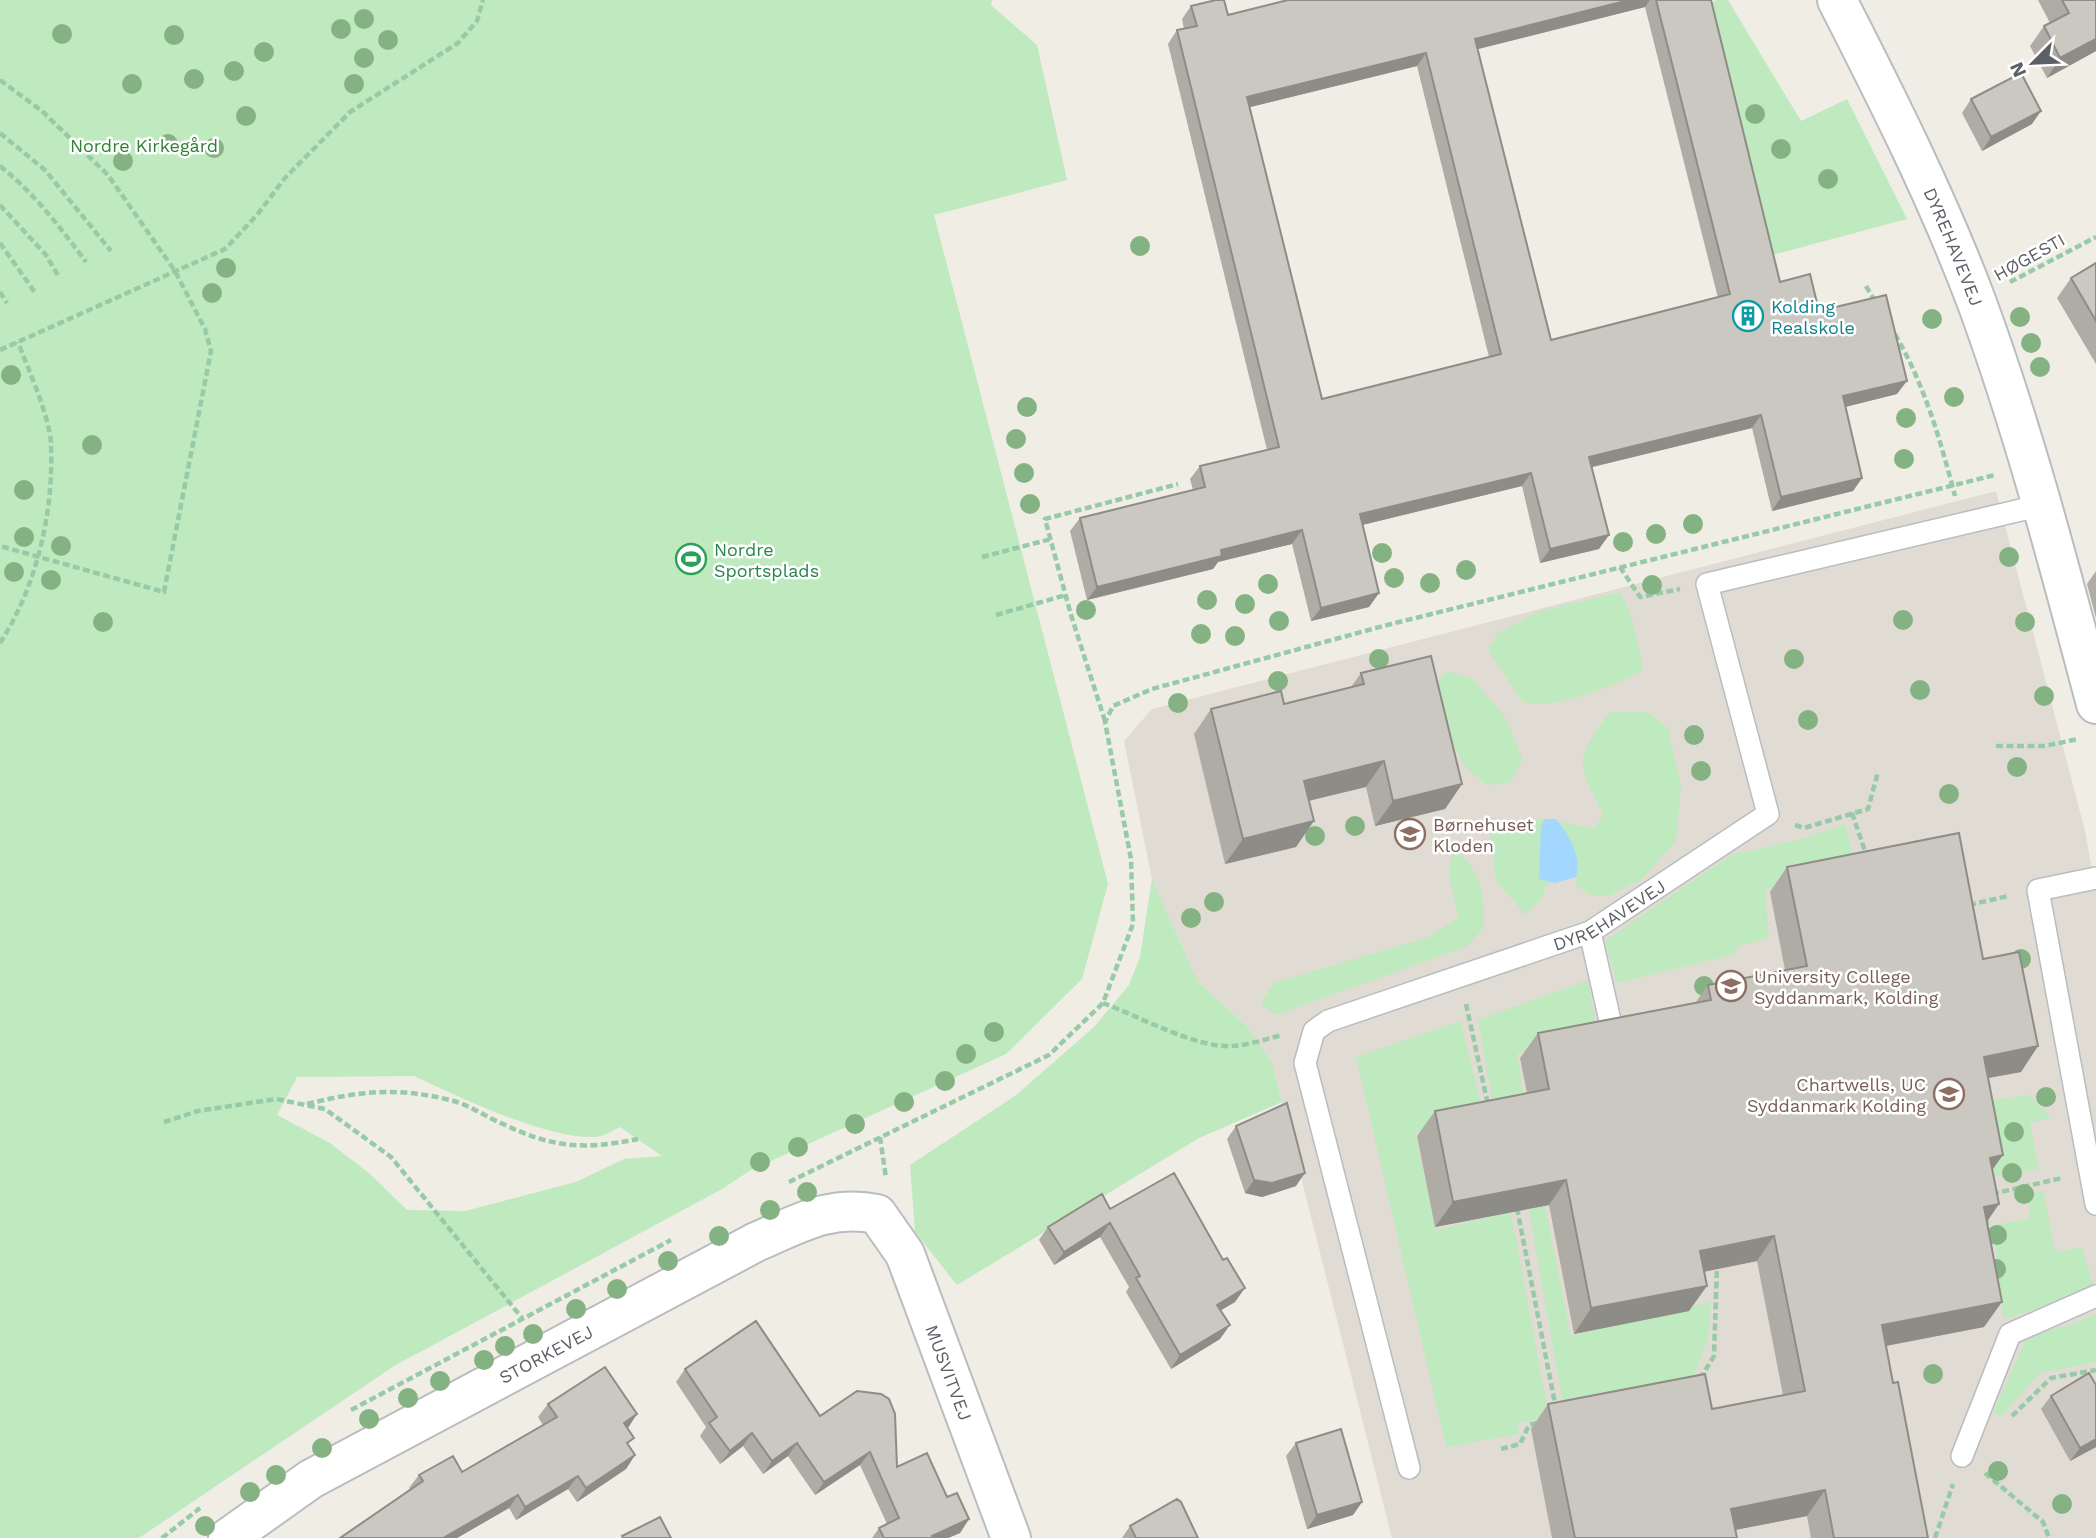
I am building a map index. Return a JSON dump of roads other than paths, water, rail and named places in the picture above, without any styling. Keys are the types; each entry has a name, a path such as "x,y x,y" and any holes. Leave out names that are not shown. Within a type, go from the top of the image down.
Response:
{"street":[{"name":"DYREHAVEVEJ","path":"1837,0 1938,210 1977,303 2042,505 2090,721"},
{"name":"STORKEVEJ","path":"228,1538 311,1479 755,1242 831,1211 859,1210 877,1214"},
{"name":"MUSVITVEJ","path":"877,1214 905,1254 1011,1538"}],"lane":[{"name":"DYREHAVEVEJ","path":"1409,1468 1305,1063 1314,1031 1328,1021 1590,932 1768,814 1707,584 2042,505"},
{"path":"2096,878 2038,890 2096,1204"},
{"path":"1590,932 1611,1024"},
{"path":"1962,1456 2010,1334 2096,1296"}],"water":[{"path":"1545,819 1556,819 1570,839 1576,854 1576,877 1555,883 1539,879 1541,826"}],"place":[{"name":"Kolding Realskole","path":"1748,316"},
{"name":"Nordre Sportsplads","path":"691,559"},
{"name":"Børnehuset Kloden","path":"1410,834"},
{"name":"University College Syddanmark, Kolding","path":"1731,986"},
{"name":"Chartwells, UC Syddanmark Kolding","path":"1949,1094"}],"park label":[{"name":"Nordre Kirkegård","path":"144,145"}]}
